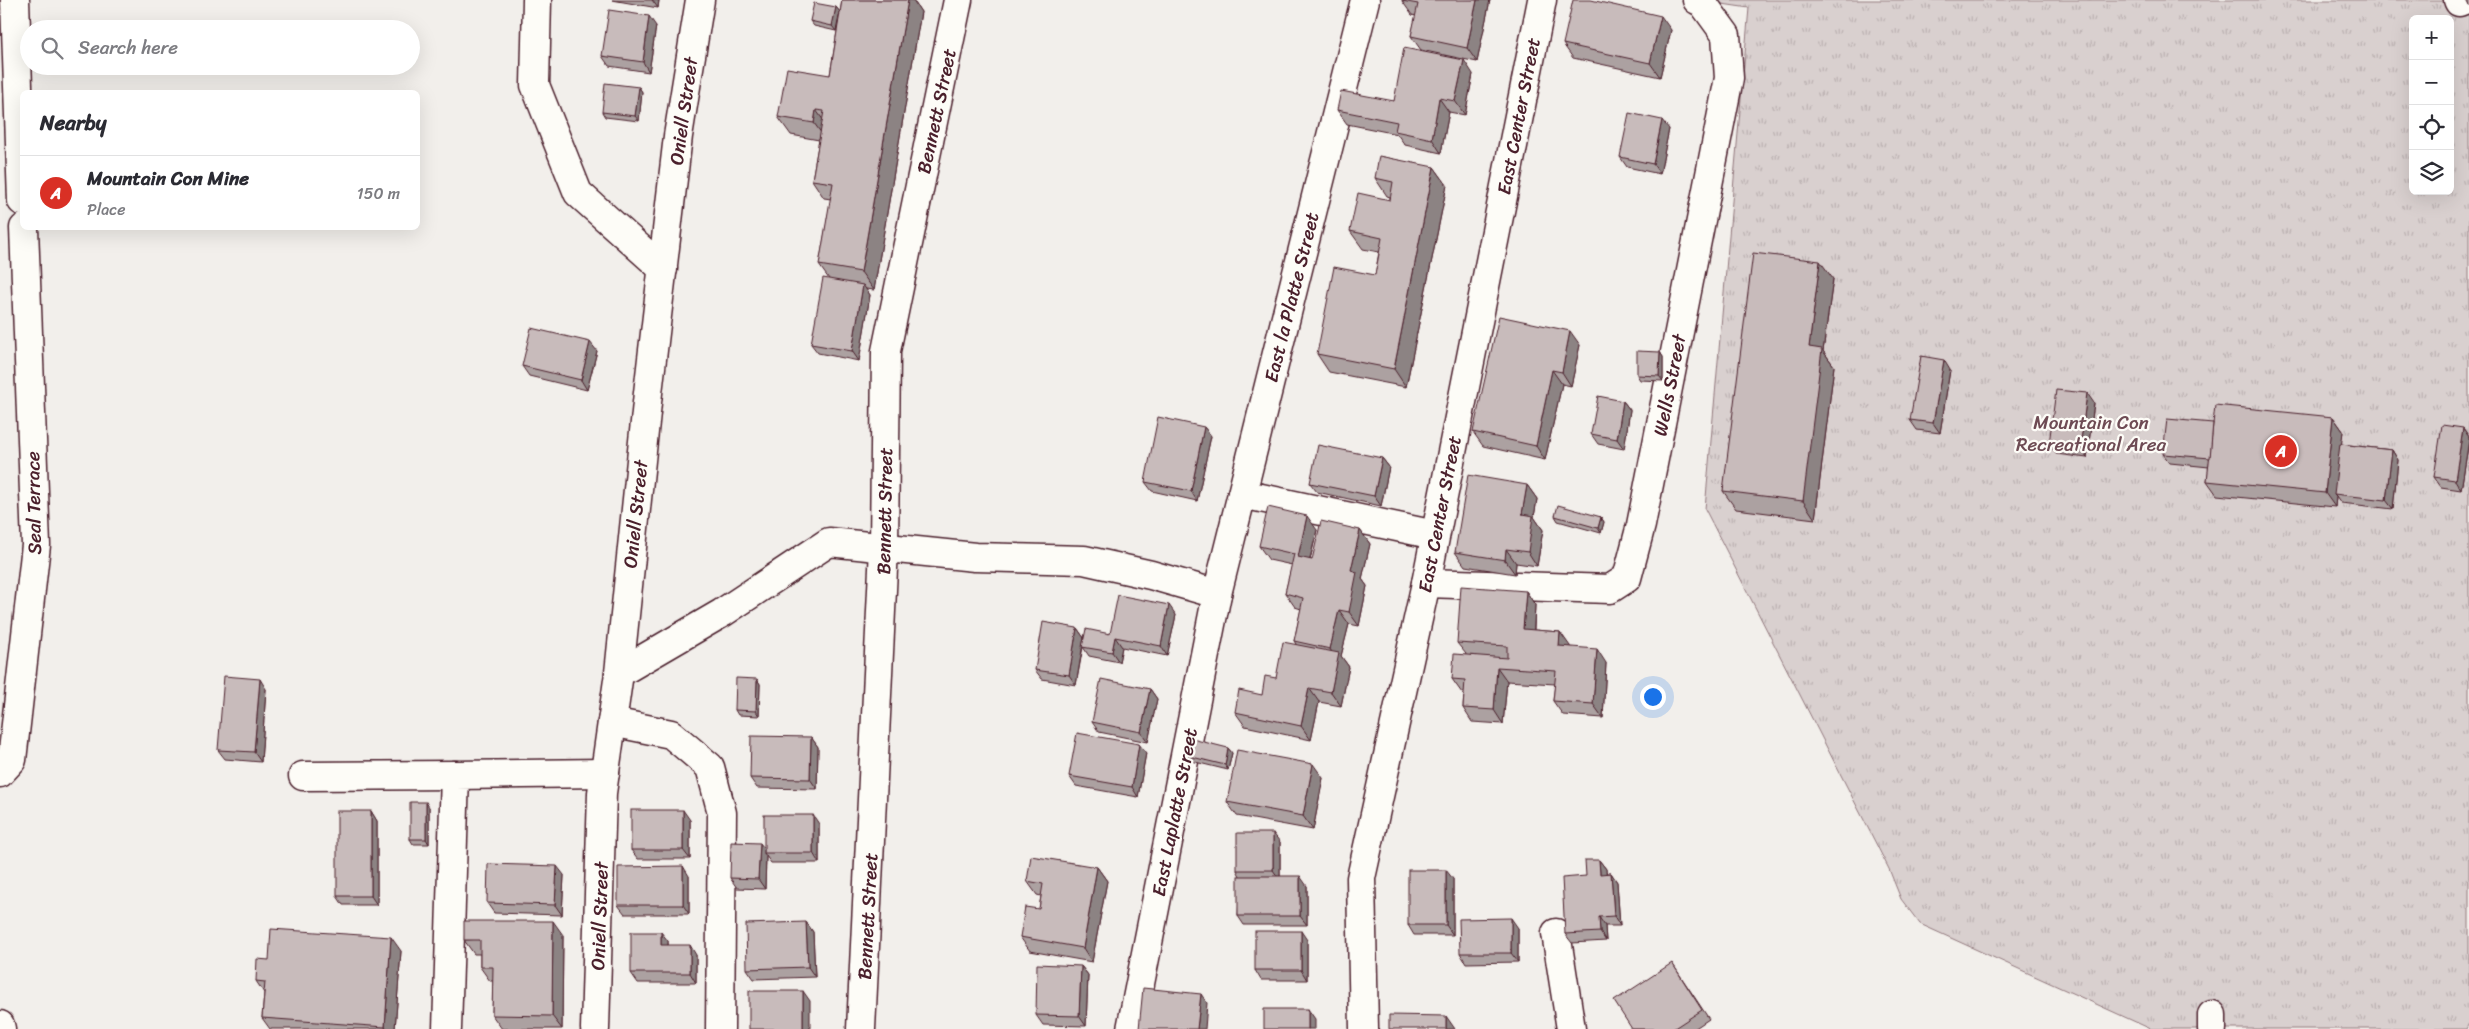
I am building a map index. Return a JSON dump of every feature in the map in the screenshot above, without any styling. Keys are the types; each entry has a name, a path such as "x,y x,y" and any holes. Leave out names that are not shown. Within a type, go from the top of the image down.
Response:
{"street":[{"path":"15,0 20,144"},
{"path":"537,0 535,85 578,193 663,269"},
{"name":"Oniell Street","path":"596,1029 602,793 619,673 678,136 700,0"},
{"name":"Bennett Street","path":"861,1029 884,548 886,351 958,0"},
{"name":"East la Platte Street","path":"1217,594 1365,0"},
{"name":"East Center Street","path":"1364,1029 1360,878 1436,535 1542,0"},
{"name":"Wells Street","path":"1426,583 1610,589 1627,578 1642,525 1729,78 1726,34 1702,2 1697,0"},
{"path":"2458,0 2460,2 2464,0"},
{"name":"Seal Terrace","path":"0,773 12,760 36,545 24,230"},
{"path":"1242,494 1436,535"},
{"path":"619,673 722,613 829,542 975,557 1084,560 1151,575 1217,594"},
{"name":"East Laplatte Street","path":"1131,1029 1217,594"},
{"path":"612,722 671,734 710,767 722,813 720,1029"},
{"path":"304,776 605,773"},
{"path":"447,1029 455,775"},
{"path":"1556,933 1571,1029"},
{"path":"0,1025 1,1029"}],"green space":[{"name":"Mountain Con Recreational Area","path":"1695,0 2469,0 2469,1023 2466,1029 2151,1029 1920,924 1901,899 1889,869 1705,509 1749,8"}],"building":[{"path":"842,0 908,0 861,272 819,265 833,183 812,180 824,111 816,110 814,123 778,117 787,68 830,75"},
{"path":"1402,0 1477,0 1467,48 1411,36 1418,4"},
{"path":"1573,0 1591,0 1661,16 1650,63 1563,44"},
{"path":"814,3 836,7 832,26 810,21"},
{"path":"609,10 649,16 643,62 602,56"},
{"path":"1404,48 1464,60 1455,101 1439,98 1432,139 1395,131 1397,122 1337,110 1341,91 1394,101"},
{"path":"605,83 639,87 635,116 602,112"},
{"path":"1629,113 1662,120 1653,164 1620,157"},
{"path":"1379,156 1434,167 1394,369 1317,354 1334,267 1375,275 1382,238 1350,231 1358,193 1390,200 1393,182 1375,178"},
{"path":"1753,253 1820,261 1809,347 1822,349 1803,501 1723,491"},
{"path":"823,278 863,285 852,351 811,344"},
{"path":"1499,316 1570,331 1562,372 1552,370 1536,446 1473,432"},
{"path":"531,328 590,342 581,380 522,366"},
{"path":"1637,351 1660,352 1659,376 1637,375"},
{"path":"1921,356 1944,360 1933,423 1910,420"},
{"path":"2056,390 2087,393 2080,448 2049,444"},
{"path":"1598,396 1623,401 1617,439 1591,434"},
{"path":"2215,405 2333,417 2325,493 2207,481"},
{"path":"1158,417 1204,427 1191,491 1145,482"},
{"path":"2167,419 2213,423 2210,458 2163,454"},
{"path":"2442,425 2463,428 2455,480 2434,477"},
{"path":"2340,444 2392,450 2386,500 2334,494"},
{"path":"1318,445 1382,458 1374,496 1310,483"},
{"path":"1468,475 1527,485 1522,514 1533,516 1528,552 1506,549 1505,560 1455,552"},
{"path":"1558,505 1601,517 1598,528 1555,516"},
{"path":"1268,507 1307,516 1298,557 1312,560 1321,521 1360,530 1351,570 1357,572 1349,612 1339,610 1330,649 1294,641 1303,598 1285,593 1294,554 1259,546"},
{"path":"1461,586 1526,591 1523,629 1560,632 1559,646 1597,649 1593,704 1553,701 1556,671 1497,667 1494,710 1463,708 1465,680 1452,679 1454,654 1507,658 1507,646 1457,643"},
{"path":"1118,595 1169,605 1161,646 1115,637 1112,652 1082,647 1086,629 1110,634"},
{"path":"1043,622 1077,628 1069,675 1035,670"},
{"path":"1283,642 1339,653 1331,692 1309,688 1301,726 1235,712 1239,690 1262,695 1265,676 1276,678"},
{"path":"224,676 260,679 254,752 218,750"},
{"path":"736,678 757,679 756,711 735,710"},
{"path":"1101,679 1150,689 1141,732 1092,722"},
{"path":"1077,733 1139,744 1132,787 1069,776"},
{"path":"751,736 811,737 810,779 750,778"},
{"path":"1192,739 1228,748 1225,765 1188,756"},
{"path":"1237,750 1313,764 1303,816 1227,802"},
{"path":"410,802 426,802 426,839 410,839"},
{"path":"631,810 683,810 683,850 631,850"},
{"path":"337,811 371,811 371,896 337,896"},
{"path":"764,815 813,815 813,853 764,853"},
{"path":"1237,833 1273,833 1273,870 1237,870"},
{"path":"731,842 760,843 758,879 730,878"},
{"path":"1031,856 1097,867 1083,948 1020,937 1025,907 1039,909 1043,884 1027,881"},
{"path":"1585,860 1599,860 1600,874 1611,873 1614,916 1599,917 1600,932 1565,934 1562,878 1586,876"},
{"path":"488,864 557,866 555,905 487,903"},
{"path":"683,866 683,905 618,905 618,867"},
{"path":"1408,870 1446,870 1446,925 1408,925"},
{"path":"1238,876 1300,876 1300,916 1238,916"},
{"path":"1511,918 1511,953 1460,953 1459,919"},
{"path":"464,921 553,921 552,1016 492,1015 493,967 480,967 480,940 464,940"},
{"path":"806,922 808,967 747,969 746,924"},
{"path":"271,929 391,937 385,1027 262,1018 265,982 256,981 257,959 269,960"},
{"path":"1255,931 1301,931 1301,970 1255,970"},
{"path":"631,932 661,932 661,945 690,945 690,973 631,973"},
{"path":"1672,963 1702,1010 1673,1029 1632,1029 1614,1001"},
{"path":"1037,964 1081,966 1079,1016 1036,1015"},
{"path":"1143,988 1201,994 1197,1029 1139,1029"},
{"path":"749,991 803,991 803,1029 749,1029"},
{"path":"1264,1009 1308,1009 1308,1029 1264,1029"},
{"path":"1389,1015 1446,1016 1446,1029 1389,1029"}],"place":[{"name":"Mountain Con Mine","path":"2281,451"}]}
